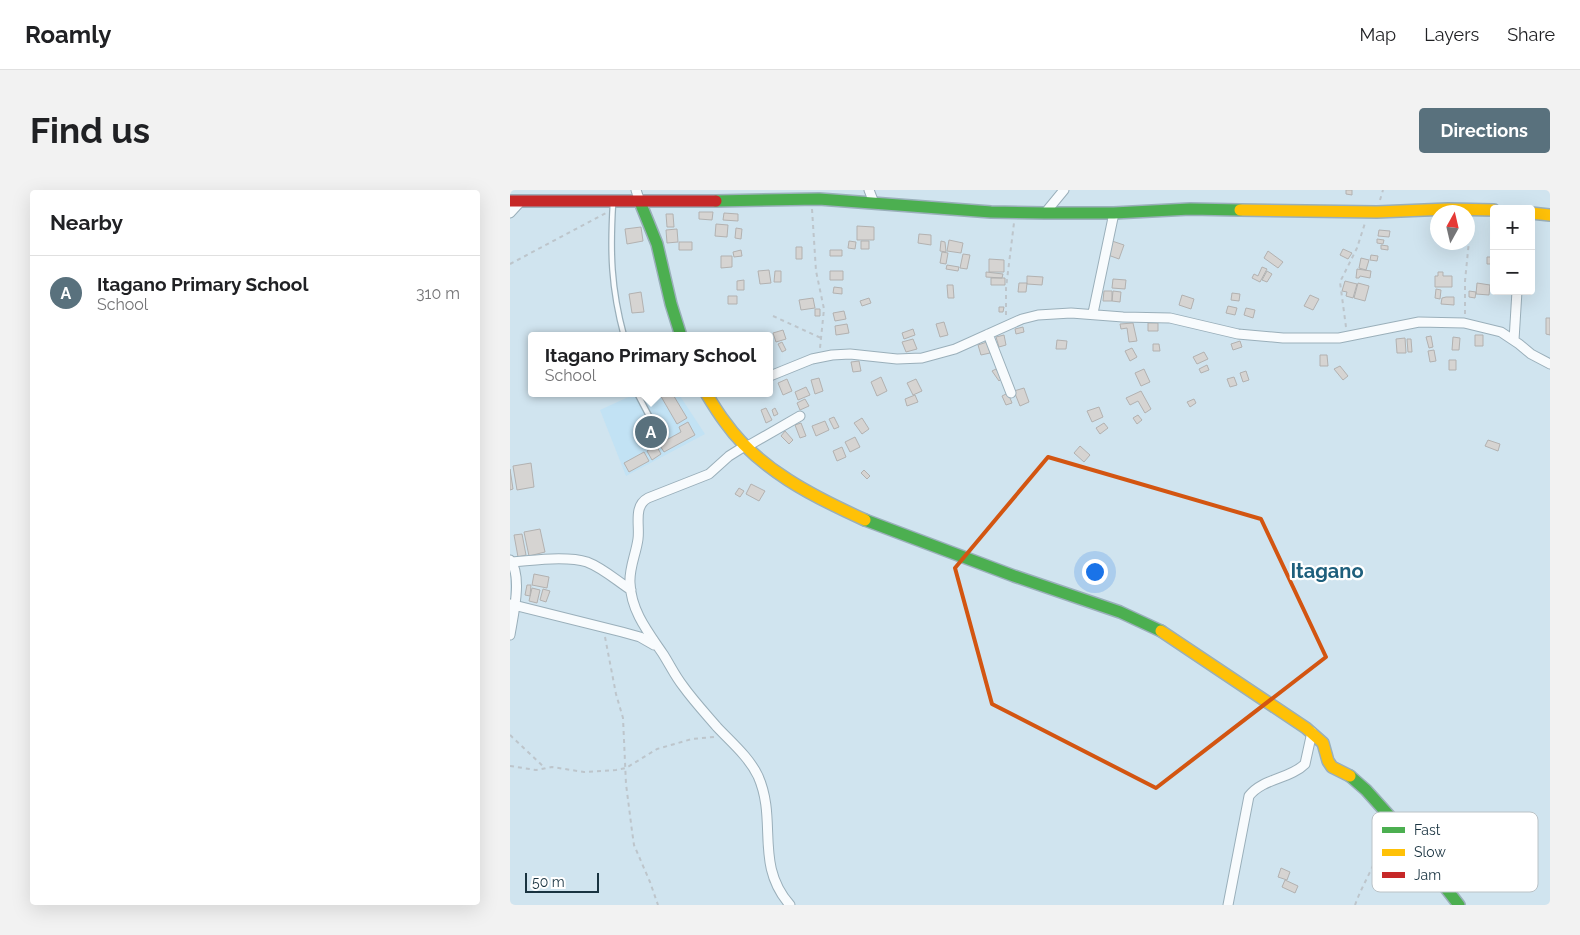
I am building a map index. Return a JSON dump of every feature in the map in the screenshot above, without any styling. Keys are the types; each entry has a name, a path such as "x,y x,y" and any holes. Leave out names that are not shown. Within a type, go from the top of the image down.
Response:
{"street":[{"path":"636,190 657,244 680,332"},
{"path":"868,190 874,203"},
{"path":"1045,213 1064,190"},
{"path":"510,212 516,201 613,206 640,202 812,200 1045,213 1114,213 1190,209 1368,212 1430,210"},
{"path":"1475,209 1490,210"},
{"path":"1093,313 1114,213"},
{"path":"1535,214 1550,216"},
{"path":"1514,340 1517,295"},
{"path":"773,375 832,354 898,359 922,358 955,349 1006,325 1038,315 1056,313 1093,313 1123,317 1170,318 1238,334 1268,338 1328,339 1347,337 1419,322 1464,323 1501,332 1531,354 1550,364"},
{"path":"988,334 1011,393"},
{"path":"708,397 713,408 727,426 770,467 794,483 845,511 913,539 1000,571 1129,615 1170,637 1312,732 1323,743 1328,761 1332,767 1352,777 1386,812"},
{"path":"790,905 779,891 770,868 766,803 764,791 757,774 743,754 682,686 645,630 633,602 631,563 638,540 639,506 641,503 648,498 709,474 729,456 800,416"},
{"path":"510,635 516,578 511,561 544,559 586,562 598,567 631,590"},
{"path":"512,605 640,637 657,647"},
{"path":"1228,905 1249,796 1258,787 1293,772 1305,764 1312,732"},
{"path":"1449,892 1459,905"}],"lane":[{"path":"613,206 611,268 617,311 623,332"},
{"path":"639,397 658,433"}],"path":[{"path":"812,200 816,271 824,309 822,338 818,358"},
{"path":"510,264 613,206"},
{"path":"1006,325 1006,288 1015,212"},
{"path":"1347,337 1340,282 1357,248 1368,212"},
{"path":"1464,323 1468,250"},
{"path":"773,316 822,338"},
{"path":"602,627 616,694 622,708 628,806 634,845 658,905"},
{"path":"510,736 545,768"},
{"path":"510,766 536,770 552,767 594,772 616,770 626,768 657,749 692,739 727,737"},
{"path":"1355,905 1372,870"}],"highlighted area":[{"path":"1048,457 1261,519 1326,657 1156,788 992,704 955,568"}],"shaded area":[{"path":"628,397 681,397 705,434 626,476 600,410"}],"building":[{"path":"1346,190 1352,190 1352,195 1346,194"},
{"path":"699,212 713,212 712,220 699,219"},
{"path":"724,213 738,214 738,221 723,220"},
{"path":"666,214 673,214 674,227 667,227"},
{"path":"716,224 728,225 727,237 715,236"},
{"path":"857,226 874,227 874,240 857,240"},
{"path":"641,227 643,241 627,244 625,229"},
{"path":"736,228 742,229 741,239 735,238"},
{"path":"677,229 678,242 667,243 666,230"},
{"path":"1379,230 1390,231 1389,237 1378,236"},
{"path":"919,234 931,235 931,245 918,243"},
{"path":"1377,239 1384,240 1383,244 1377,243"},
{"path":"949,240 963,243 961,253 947,251"},
{"path":"849,241 856,242 855,249 848,248"},
{"path":"861,241 869,241 869,249 861,249"},
{"path":"941,241 945,242 946,252 940,251"},
{"path":"1112,241 1124,245 1119,259 1108,255"},
{"path":"679,242 692,242 692,250 679,250"},
{"path":"1381,245 1388,246 1388,250 1381,249"},
{"path":"796,247 802,247 802,259 796,259"},
{"path":"1343,249 1352,253 1348,259 1340,255"},
{"path":"741,250 742,256 734,257 733,252"},
{"path":"830,250 842,250 842,256 830,256"},
{"path":"1268,251 1283,262 1278,268 1264,258"},
{"path":"942,252 948,253 946,264 940,263"},
{"path":"963,254 970,255 967,269 960,268"},
{"path":"1371,255 1378,256 1377,261 1370,260"},
{"path":"721,256 732,256 732,267 721,268"},
{"path":"1487,257 1490,257 1490,264 1487,264"},
{"path":"1361,258 1369,260 1366,270 1359,268"},
{"path":"989,259 1004,260 1004,272 989,272"},
{"path":"947,265 959,267 958,271 946,269"},
{"path":"1262,267 1267,269 1260,282 1252,278 1254,274 1258,276"},
{"path":"1357,269 1371,271 1370,278 1360,276 1356,278"},
{"path":"769,270 771,283 760,284 758,271"},
{"path":"775,271 781,271 781,282 774,282"},
{"path":"830,271 843,271 843,280 830,280"},
{"path":"1267,271 1272,274 1267,282 1262,280"},
{"path":"986,272 1003,274 1002,278 986,277"},
{"path":"1438,272 1443,272 1443,276 1452,276 1452,287 1435,287 1435,276 1438,276"},
{"path":"1027,276 1043,277 1042,285 1027,284"},
{"path":"991,278 1005,278 1005,285 991,285"},
{"path":"1113,279 1126,280 1125,289 1112,288"},
{"path":"744,280 744,290 737,290 737,281"},
{"path":"1345,281 1357,284 1353,298 1346,296 1347,292 1342,291"},
{"path":"1019,283 1027,283 1026,292 1018,292"},
{"path":"1358,283 1369,286 1365,301 1354,298"},
{"path":"1477,283 1490,285 1489,295 1476,294"},
{"path":"947,285 953,285 954,298 948,298"},
{"path":"834,287 842,288 842,294 833,293"},
{"path":"1436,289 1441,290 1440,299 1435,298"},
{"path":"1104,291 1112,291 1112,301 1103,301"},
{"path":"1113,291 1121,292 1120,302 1112,301"},
{"path":"1469,291 1476,292 1475,298 1469,297"},
{"path":"641,292 644,312 632,313 629,294"},
{"path":"1232,293 1240,294 1239,301 1231,300"},
{"path":"1182,295 1194,299 1191,309 1179,305"},
{"path":"1310,295 1319,299 1313,310 1304,306"},
{"path":"728,296 737,296 737,304 728,304"},
{"path":"1454,297 1454,305 1441,304 1442,298"},
{"path":"813,298 815,308 801,310 799,300"},
{"path":"869,298 871,303 862,306 860,301"},
{"path":"1228,306 1237,308 1235,315 1226,313"},
{"path":"999,307 1004,307 1003,312 999,312"},
{"path":"1246,308 1255,310 1253,318 1244,315"},
{"path":"815,309 820,309 820,316 815,316"},
{"path":"844,311 846,319 835,321 833,313"},
{"path":"1546,318 1550,318 1550,335 1546,334"},
{"path":"944,322 948,335 940,337 936,324"},
{"path":"1133,323 1137,341 1129,342 1127,328 1121,329 1120,324"},
{"path":"1148,323 1158,323 1158,331 1148,331"},
{"path":"847,324 849,333 836,335 835,326"},
{"path":"1023,327 1024,332 1016,334 1015,329"},
{"path":"913,329 915,335 904,339 902,333"},
{"path":"783,330 786,339 776,342 773,333"},
{"path":"1004,335 1006,345 999,347 996,337"},
{"path":"1475,335 1483,335 1483,346 1475,346"},
{"path":"1431,336 1433,347 1429,348 1426,337"},
{"path":"1453,337 1460,338 1459,350 1452,350"},
{"path":"1405,338 1406,353 1397,353 1396,339"},
{"path":"913,339 917,349 906,352 902,342"},
{"path":"1407,339 1411,339 1412,352 1408,352"},
{"path":"1057,340 1067,341 1066,349 1056,349"},
{"path":"1240,341 1242,347 1233,350 1231,344"},
{"path":"782,342 786,350 782,352 778,344"},
{"path":"987,342 990,353 981,355 978,345"},
{"path":"1153,344 1159,344 1160,351 1153,351"},
{"path":"1132,348 1137,357 1130,361 1125,351"},
{"path":"1434,350 1436,361 1430,362 1428,351"},
{"path":"1204,352 1208,359 1197,364 1193,357"},
{"path":"1320,355 1327,355 1328,366 1320,366"},
{"path":"1449,360 1456,360 1456,370 1449,370"},
{"path":"859,361 861,371 853,372 851,362"},
{"path":"1207,365 1209,370 1201,373 1199,369"},
{"path":"1340,366 1348,376 1343,380 1334,369"},
{"path":"996,369 1002,378 999,381 992,371"},
{"path":"1144,369 1150,382 1141,386 1135,373"},
{"path":"1246,371 1249,380 1243,382 1240,373"},
{"path":"881,377 887,391 877,396 871,382"},
{"path":"1234,377 1237,385 1230,387 1227,379"},
{"path":"819,378 823,391 815,394 811,380"},
{"path":"787,379 792,391 783,395 778,383"},
{"path":"916,379 922,391 913,395 907,383"},
{"path":"806,387 810,395 798,400 795,392"},
{"path":"1024,388 1029,402 1020,406 1014,391"},
{"path":"1141,391 1151,409 1145,413 1138,401 1130,405 1126,398"},
{"path":"1008,393 1012,403 1006,405 1002,396"},
{"path":"915,395 918,402 907,406 905,399"},
{"path":"661,397 674,397 687,418 677,424"},
{"path":"805,399 809,406 800,410 797,403"},
{"path":"1194,399 1196,403 1190,407 1187,402"},
{"path":"1099,407 1103,417 1092,422 1087,411"},
{"path":"766,408 772,420 766,423 761,410"},
{"path":"775,408 778,414 774,416 772,410"},
{"path":"1138,415 1142,420 1137,424 1133,418"},
{"path":"834,417 839,427 834,429 829,419"},
{"path":"862,418 869,429 862,434 854,423"},
{"path":"825,421 829,430 816,436 812,426"},
{"path":"688,422 695,435 664,452 659,444 681,432 679,427"},
{"path":"801,423 806,436 800,438 795,425"},
{"path":"1104,423 1108,428 1100,434 1096,428"},
{"path":"785,431 793,440 789,444 781,436"},
{"path":"855,437 860,447 850,452 845,442"},
{"path":"1488,440 1500,444 1498,451 1485,446"},
{"path":"656,445 661,454 652,460 647,451"},
{"path":"1080,446 1090,455 1084,462 1074,453"},
{"path":"842,447 846,457 837,461 833,451"},
{"path":"644,452 649,461 629,472 624,463"},
{"path":"531,463 534,487 517,490 513,466"},
{"path":"510,469 513,489 510,490"},
{"path":"864,470 870,476 867,479 861,473"},
{"path":"751,484 765,491 759,501 746,494"},
{"path":"739,488 744,491 740,497 735,494"},
{"path":"540,529 545,552 529,556 524,532"},
{"path":"522,534 526,555 518,557 514,535"},
{"path":"534,574 549,577 547,588 532,585"},
{"path":"527,585 531,585 530,596 525,595"},
{"path":"532,588 540,590 537,603 529,601"},
{"path":"543,589 550,591 546,602 540,600"},
{"path":"1281,868 1290,872 1287,880 1278,877"},
{"path":"1285,880 1298,886 1295,893 1282,887"}],"traffic: fast":[{"path":"716,201 819,199 991,212 1045,213 1114,213 1190,209 1240,210"},
{"path":"640,202 657,244 680,332"},
{"path":"865,520 1014,576 1120,612 1161,631"},
{"path":"1350,776 1386,812"},
{"path":"1449,892 1459,905"}],"traffic: slow":[{"path":"1240,210 1377,212 1448,209 1490,210"},
{"path":"1535,213 1550,215"},
{"path":"709,397 738,439 770,468 826,502 865,520"},
{"path":"1161,631 1306,728 1323,743 1328,761 1332,767 1350,776"}],"traffic: jam":[{"path":"510,201 716,201"}],"place":[{"name":"Itagano Primary School","path":"651,432"}],"district":[{"name":"Itagano","path":"1327,571"}]}
